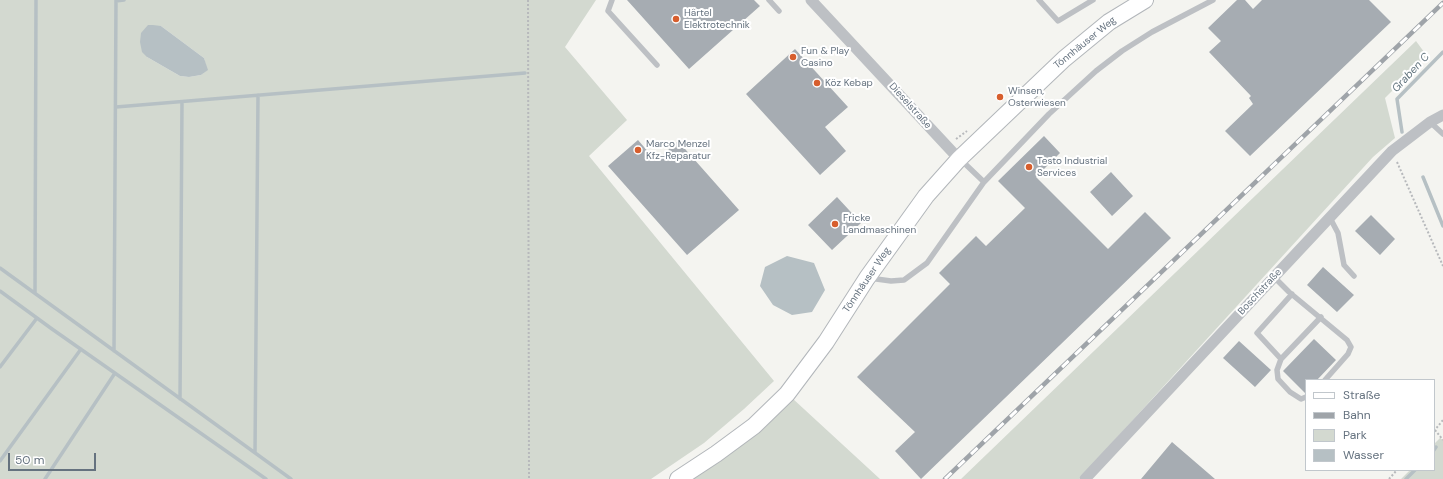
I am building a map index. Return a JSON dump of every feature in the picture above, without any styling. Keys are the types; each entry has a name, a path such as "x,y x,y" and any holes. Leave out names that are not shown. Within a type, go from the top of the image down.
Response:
{"main road":[{"name":"Tönnhäuser Weg","path":"678,479 716,454 754,426 788,394 826,342 867,278 926,196 959,159 1064,59 1109,22 1145,0"}],"street":[{"name":"Dieselstraße","path":"811,0 959,159"},
{"name":"Boschstraße","path":"1085,479 1392,151 1443,114"}],"lane":[{"path":"612,0 608,10 657,64"},
{"path":"769,0 779,11"},
{"path":"1039,0 1058,21 1093,0"},
{"path":"867,278 891,281 904,280 927,262 984,182 1049,114 1096,71 1122,51 1152,32 1213,0"},
{"path":"1430,122 1443,134"},
{"path":"959,159 984,182"},
{"path":"1330,218 1338,232 1344,265 1354,276"},
{"path":"1274,277 1347,340 1351,347 1348,354 1326,379"},
{"path":"1281,359 1257,333 1292,294"},
{"path":"1305,397 1301,399 1290,392 1278,379 1277,370 1281,359 1321,317"}],"path":[{"path":"528,0 529,479"},
{"path":"1392,151 1443,266"},
{"path":"1435,429 1443,420"},
{"path":"1435,431 1443,440"},
{"path":"1389,479 1396,471"}],"green space":[{"path":"0,0 596,0 565,47 627,120 589,156 774,381 704,443 651,479 0,479","holes":["161,26 204,58 207,70 201,75 189,77 180,76 147,57"]},
{"path":"1416,41 1427,56 1385,98 1395,138 1373,157 1079,479 961,479"},
{"path":"792,398 880,479 689,479"},
{"path":"1440,438 1443,440 1443,479 1401,479 1409,471 1435,471 1435,443"}],"water":[{"path":"148,25 161,26 204,58 208,70 201,75 189,77 180,76 147,57 142,52 140,42 141,33"},
{"path":"787,256 814,263 825,290 812,312 792,315 773,305 760,286 765,267"}],"building":[{"path":"627,0 754,0 760,6 689,69"},
{"path":"1237,0 1245,0 1253,9 1262,0 1369,0 1391,22 1250,156 1225,131 1253,104 1249,98 1251,96 1209,52 1221,41 1208,28"},
{"path":"795,49 848,107 825,127 846,151 820,175 746,94"},
{"path":"1044,136 1060,153 1036,177 1108,249 1145,212 1171,238 921,479 895,451 915,432 857,377 950,284 939,273 976,236 986,246 1025,208 998,181"},
{"path":"638,140 656,161 678,141 739,210 687,255 608,166"},
{"path":"1111,172 1133,196 1112,216 1090,192"},
{"name":"Fricke Landmaschinen","path":"837,197 861,223 832,250 808,225"},
{"path":"1371,215 1395,239 1380,255 1355,231"},
{"path":"1323,267 1354,295 1337,312 1307,285"},
{"path":"1314,339 1336,360 1318,379 1305,379 1305,393 1283,371"},
{"path":"1239,341 1271,370 1255,387 1223,358"},
{"path":"1172,442 1215,479 1141,479"}],"waterway":[{"path":"35,293 36,0"},
{"path":"114,351 116,0"},
{"path":"116,1 124,0"},
{"name":"Graben C","path":"1402,132 1397,99 1443,52"},
{"path":"116,107 525,73"},
{"path":"255,453 258,95"},
{"path":"180,399 182,102"},
{"name":"Graben C","path":"1423,177 1443,226"},
{"path":"0,268 291,479"},
{"path":"0,291 266,479"},
{"path":"0,367 37,318"},
{"path":"0,461 81,349"},
{"path":"45,479 115,373"},
{"path":"1406,479 1414,471"}],"railway":[{"path":"945,479 1443,3"}],"place":[{"name":"Härtel Elektrotechnik","path":"676,19"},
{"name":"Fun & Play Casino","path":"793,57"},
{"name":"Köz Kebap","path":"817,83"},
{"name":"Winsen, Osterwiesen","path":"1000,97"},
{"name":"Marco Menzel Kfz-Reparatur","path":"638,150"},
{"name":"Testo Industrial Services","path":"1029,167"},
{"name":"Fricke Landmaschinen","path":"835,224"}]}
